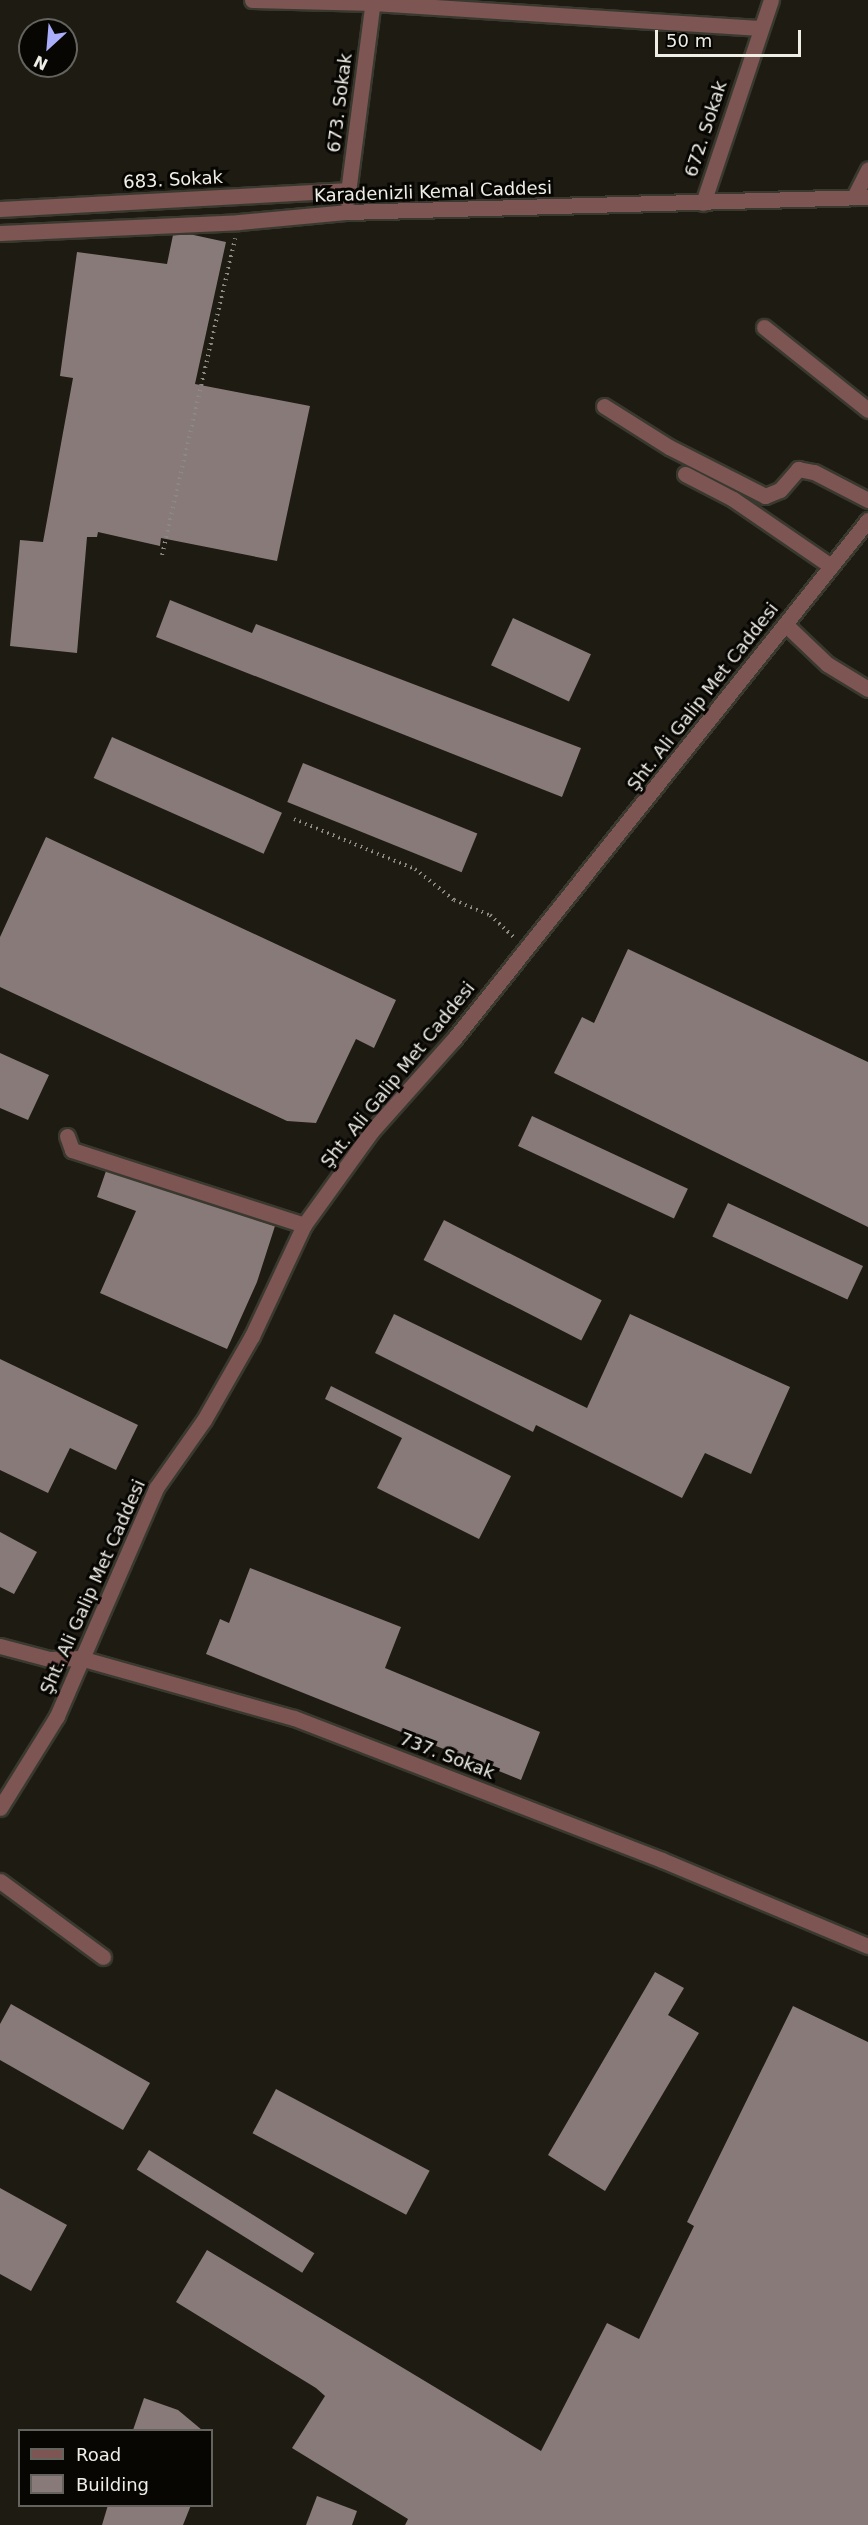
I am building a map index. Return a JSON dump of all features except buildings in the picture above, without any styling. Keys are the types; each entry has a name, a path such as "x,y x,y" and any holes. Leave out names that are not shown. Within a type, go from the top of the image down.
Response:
{"street":[{"path":"252,0 373,2 760,28"},
{"name":"672. Sokak","path":"703,203 771,0"},
{"name":"673. Sokak","path":"346,212 373,2"},
{"path":"861,197 868,169"},
{"name":"683. Sokak","path":"0,209 349,190"},
{"name":"Karadenizli Kemal Caddesi","path":"0,233 239,222 346,212 861,197"},
{"path":"764,327 868,410"},
{"path":"604,406 669,447 765,496 780,490 798,469 814,472 868,500"},
{"path":"685,474 733,499 831,566"},
{"name":"Şht. Ali Galip Met Caddesi","path":"0,1808 57,1716 80,1658 156,1488 204,1420 252,1336 304,1225 372,1132 526,949 868,520"},
{"path":"785,624 827,664 868,689"},
{"path":"67,1136 72,1150 304,1225"},
{"name":"737. Sokak","path":"0,1646 49,1659 80,1658 294,1718 662,1860 868,1946"},
{"path":"0,1881 103,1957"}],"path":[{"path":"162,555 239,222"},
{"path":"294,819 415,869 454,900 490,915 526,949"}]}
